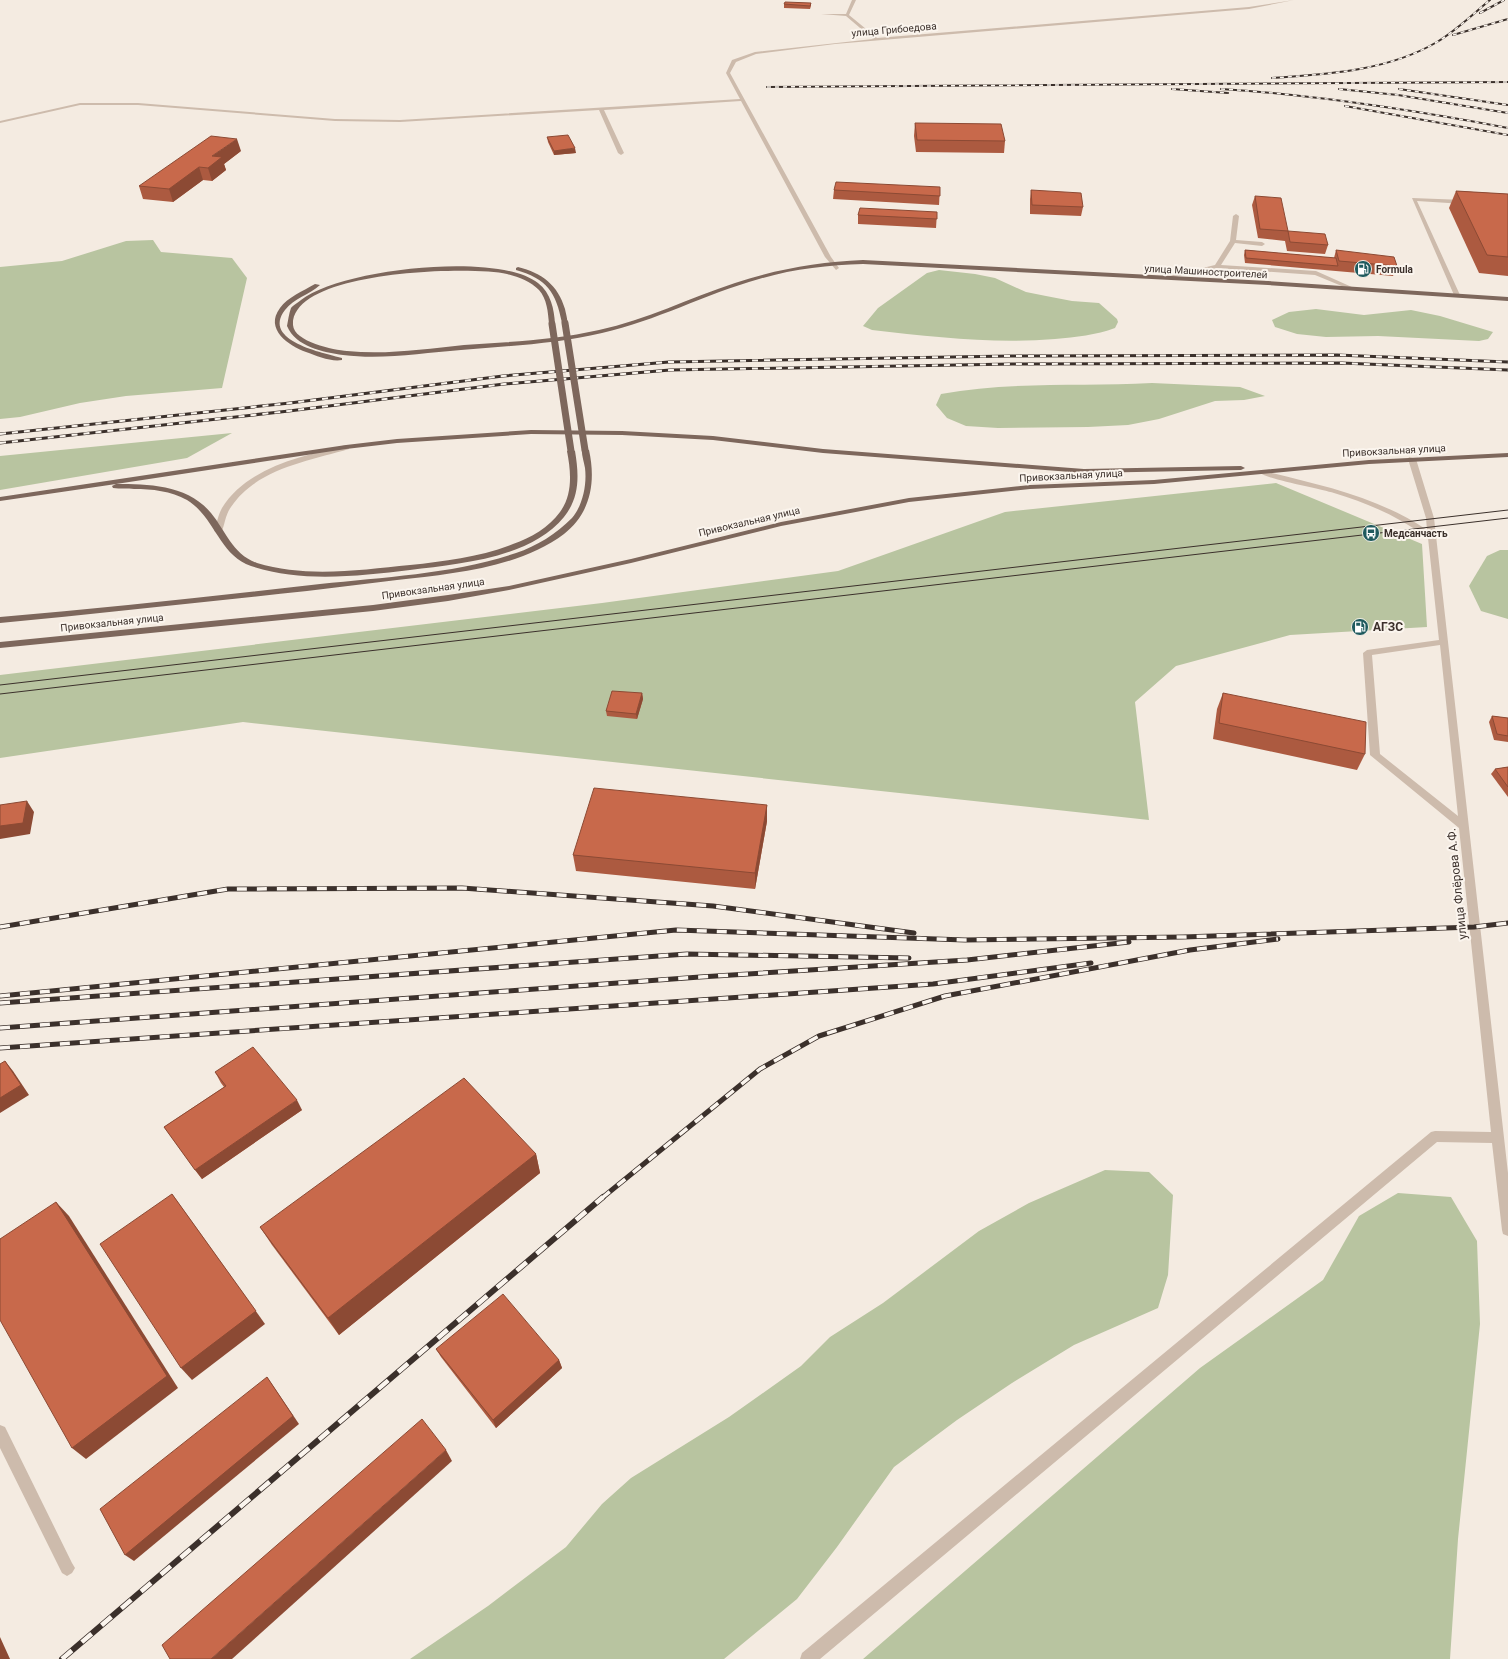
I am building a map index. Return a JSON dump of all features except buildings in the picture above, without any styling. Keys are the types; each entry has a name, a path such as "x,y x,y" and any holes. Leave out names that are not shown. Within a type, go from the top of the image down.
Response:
{"main road":[{"path":"0,620 132,608 468,569 511,558 542,545 554,537 573,520 581,510 586,499 589,482 589,470 586,450 565,323 562,305 554,288 539,277 511,268 469,263 372,271 337,278 318,284 295,298 279,315 277,325 278,331 284,339 302,350 326,357 359,360 402,358 535,347 583,341 638,329"},
{"name":"улица Машиностроителей","path":"834,266 903,265 1351,288 1508,299"},
{"path":"41,493 114,486 144,486 172,491 194,501 208,514 230,550 252,563 277,570 323,574 377,571 466,560 505,550 525,542 542,532 560,517 567,508 573,491 575,471 571,451 552,324 546,296 543,290 530,281 505,272 468,268 380,274 342,282 326,288 305,299 291,315 290,324 295,335 304,342 320,348 345,353 402,352 534,341 580,336 633,324 660,315 752,278 800,266 834,266"},
{"path":"719,298 759,282 781,276 834,266"},
{"path":"0,499 346,447 464,436 538,432 713,438 823,451 1084,471 1150,471 1331,465"},
{"name":"Привокзальная улица","path":"0,645 373,608 448,598 509,588 631,561 781,524 909,500 1030,487 1154,482 1264,473 1331,465 1412,459 1508,455"}],"street":[{"path":"847,15 854,0"},
{"name":"улица Грибоедова","path":"834,266 728,73 734,61 755,53 877,40 1249,8 1292,0"},
{"path":"823,14 847,15 877,40"},
{"path":"0,122 80,104 138,104 342,120 400,121 742,100"},
{"path":"601,109 621,153"},
{"path":"1457,295 1414,199 1469,203"},
{"path":"1217,266 1233,241 1236,216"},
{"path":"1233,241 1262,244"},
{"path":"1167,278 1217,266 1316,273 1351,288"},
{"path":"218,531 225,509 236,494 249,484 266,474 298,461 346,447"},
{"name":"улица Флёрова А.Ф.","path":"1412,459 1430,518 1508,1230"},
{"path":"1264,473 1333,490 1365,502 1408,521 1431,536"},
{"path":"1443,642 1367,653 1375,755 1463,826"},
{"path":"808,1659 1435,1136 1498,1138"},
{"path":"0,1432 67,1568"}],"green space":[{"path":"153,240 161,252 232,258 247,278 222,388 126,396 80,403 20,417 0,419 0,267 62,261 126,241"},
{"path":"939,270 995,278 1026,292 1072,301 1099,303 1117,319 1118,322 1115,328 1093,334 1063,338 1009,341 941,337 872,330 863,326 878,308 927,273"},
{"path":"1316,309 1364,315 1411,310 1440,316 1493,332 1488,339 1479,341 1378,336 1326,337 1297,334 1275,327 1272,320 1289,312"},
{"path":"1152,383 1240,387 1265,396 1244,400 1215,401 1159,419 1128,425 1088,427 998,428 966,426 947,418 936,405 941,394 993,387"},
{"path":"232,433 187,458 0,490 0,456"},
{"path":"1276,483 1422,544 1427,627 1290,635 1176,666 1135,702 1149,820 243,722 0,758 0,675 602,603 838,571 1005,512"},
{"path":"1500,550 1508,550 1508,619 1481,611 1469,586 1487,556"},
{"path":"1105,1170 1149,1172 1173,1195 1168,1275 1158,1308 1074,1345 1012,1383 957,1420 894,1467 837,1547 797,1599 724,1659 410,1659 488,1606 566,1547 602,1504 631,1478 729,1417 801,1366 830,1337 883,1303 979,1231 1029,1203"},
{"path":"1398,1193 1451,1197 1477,1241 1480,1324 1458,1539 1450,1659 863,1659 1200,1368 1323,1280 1359,1216"}],"tram line":[{"path":"0,685 1508,510"},
{"path":"0,694 1508,518"}],"railway":[{"path":"1272,78 1315,75 1357,69 1378,65 1418,52 1437,42 1458,27 1490,0"},
{"path":"1480,13 1504,0"},
{"path":"1453,35 1508,19"},
{"path":"767,87 1508,82"},
{"path":"1172,89 1228,93"},
{"path":"1221,89 1329,99 1437,115 1508,128"},
{"path":"1339,89 1398,95 1508,113"},
{"path":"1399,89 1508,105"},
{"path":"1345,106 1508,135"},
{"path":"0,434 290,403 503,376 669,362 1010,356 1337,355 1508,362"},
{"path":"0,443 289,411 504,384 670,370 1012,364 1342,363 1508,370"},
{"path":"0,927 228,889 462,888 713,906 914,933"},
{"path":"0,996 676,930 965,940 1183,937 1474,927 1508,923"},
{"path":"602,1198 760,1069 819,1036 945,996 1190,950 1278,939"},
{"path":"0,1028 700,977 967,960 1129,942"},
{"path":"0,1003 687,954 909,958"},
{"path":"0,1048 933,984 1091,963"},
{"path":"62,1659 603,1197"}],"place":[{"name":"Formula","path":"1363,269"},
{"name":"Медсанчасть","path":"1371,533"},
{"name":"АГЗС","path":"1360,627"}]}
